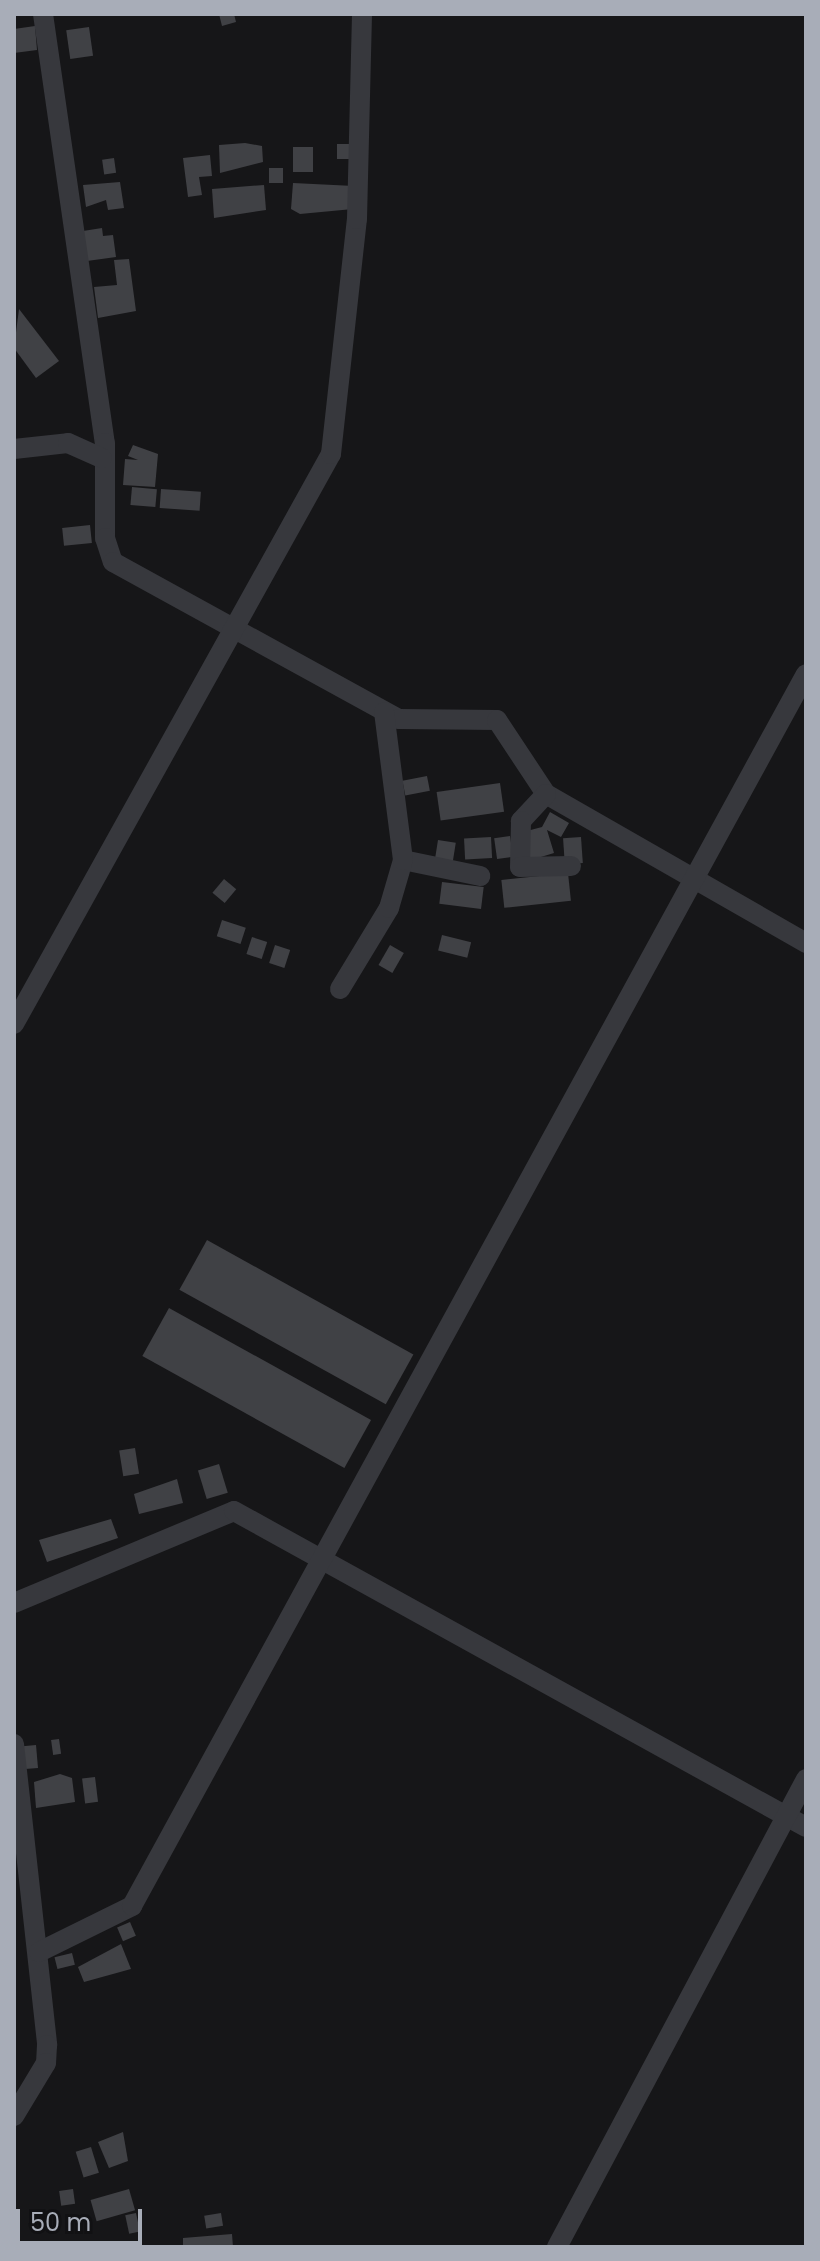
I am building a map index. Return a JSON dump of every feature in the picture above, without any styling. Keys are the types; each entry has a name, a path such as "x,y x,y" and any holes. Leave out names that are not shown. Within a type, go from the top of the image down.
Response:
{"street":[{"path":"43,14 102,458 105,538 113,562 384,712 410,721 497,720 546,794 806,943"},
{"path":"14,1024 336,438 357,219 362,14"},
{"path":"14,449 68,443 102,458"},
{"path":"39,1952 132,1906 806,674"},
{"path":"340,989 389,908 403,860 384,712"},
{"path":"546,794 521,821 520,867 571,866"},
{"path":"403,860 480,876"},
{"path":"14,1603 223,1512 248,1516 320,1564 806,1827"},
{"path":"14,1744 39,1952 46,2063 14,2116"},
{"path":"557,2247 806,1779"}],"building":[{"path":"219,14 234,14 236,22 222,26"},
{"path":"35,26 37,50 14,53 14,29"},
{"path":"89,27 93,56 70,59 66,30"},
{"path":"245,143 262,146 263,162 220,173 219,145"},
{"path":"337,144 354,144 354,159 337,159"},
{"path":"293,147 313,147 313,172 293,172"},
{"path":"210,155 212,176 199,177 202,195 188,197 183,158"},
{"path":"114,158 116,173 104,175 102,160"},
{"path":"269,168 283,168 283,183 269,183"},
{"path":"120,182 124,208 108,210 106,200 86,207 83,185"},
{"path":"293,183 354,186 353,209 300,214 291,209"},
{"path":"264,185 266,210 214,218 212,189"},
{"path":"102,228 103,236 113,235 116,257 87,261 83,231"},
{"path":"129,259 136,311 98,318 94,287 117,285 114,260"},
{"path":"19,309 59,361 36,378 14,348"},
{"path":"133,445 158,454 155,487 123,485 125,459 138,460 128,456"},
{"path":"132,487 157,489 155,507 130,505"},
{"path":"161,489 201,492 200,511 160,508"},
{"path":"90,525 92,543 64,546 62,528"},
{"path":"427,776 430,791 405,795 402,781"},
{"path":"500,783 504,812 441,821 437,792"},
{"path":"550,812 569,823 561,837 547,830 554,853 531,860 523,832 542,827"},
{"path":"510,836 513,857 497,859 494,838"},
{"path":"491,837 492,858 465,859 464,838"},
{"path":"581,837 583,863 565,864 563,838"},
{"path":"438,840 456,843 452,869 434,867"},
{"path":"568,873 571,901 504,908 501,880"},
{"path":"224,879 236,889 225,903 212,893"},
{"path":"442,882 484,887 481,909 439,904"},
{"path":"222,920 246,928 241,944 217,936"},
{"path":"442,935 471,942 467,958 438,951"},
{"path":"252,937 267,942 262,959 246,954"},
{"path":"275,945 290,950 284,968 269,963"},
{"path":"390,945 404,953 392,973 378,965"},
{"path":"207,1240 413,1354 386,1404 179,1290"},
{"path":"169,1308 371,1420 344,1468 142,1356"},
{"path":"135,1448 139,1474 123,1476 119,1451"},
{"path":"219,1464 228,1493 207,1499 198,1470"},
{"path":"177,1479 183,1503 139,1514 134,1494"},
{"path":"111,1519 118,1538 47,1562 39,1540"},
{"path":"59,1739 61,1754 53,1755 51,1740"},
{"path":"36,1745 38,1768 22,1769 20,1746"},
{"path":"60,1774 72,1778 75,1802 36,1808 34,1782"},
{"path":"95,1777 98,1802 85,1803 82,1779"},
{"path":"130,1922 136,1936 123,1941 117,1927"},
{"path":"121,1944 131,1969 84,1982 78,1967"},
{"path":"72,1953 75,1965 57,1969 55,1957"},
{"path":"123,2132 128,2161 109,2168 98,2142"},
{"path":"91,2147 99,2173 84,2177 76,2152"},
{"path":"73,2189 75,2204 61,2206 59,2191"},
{"path":"129,2189 135,2210 97,2221 91,2200"},
{"path":"136,2213 140,2232 129,2234 125,2215"},
{"path":"221,2213 223,2226 206,2228 204,2216"},
{"path":"232,2234 233,2247 183,2247 183,2238"}]}
